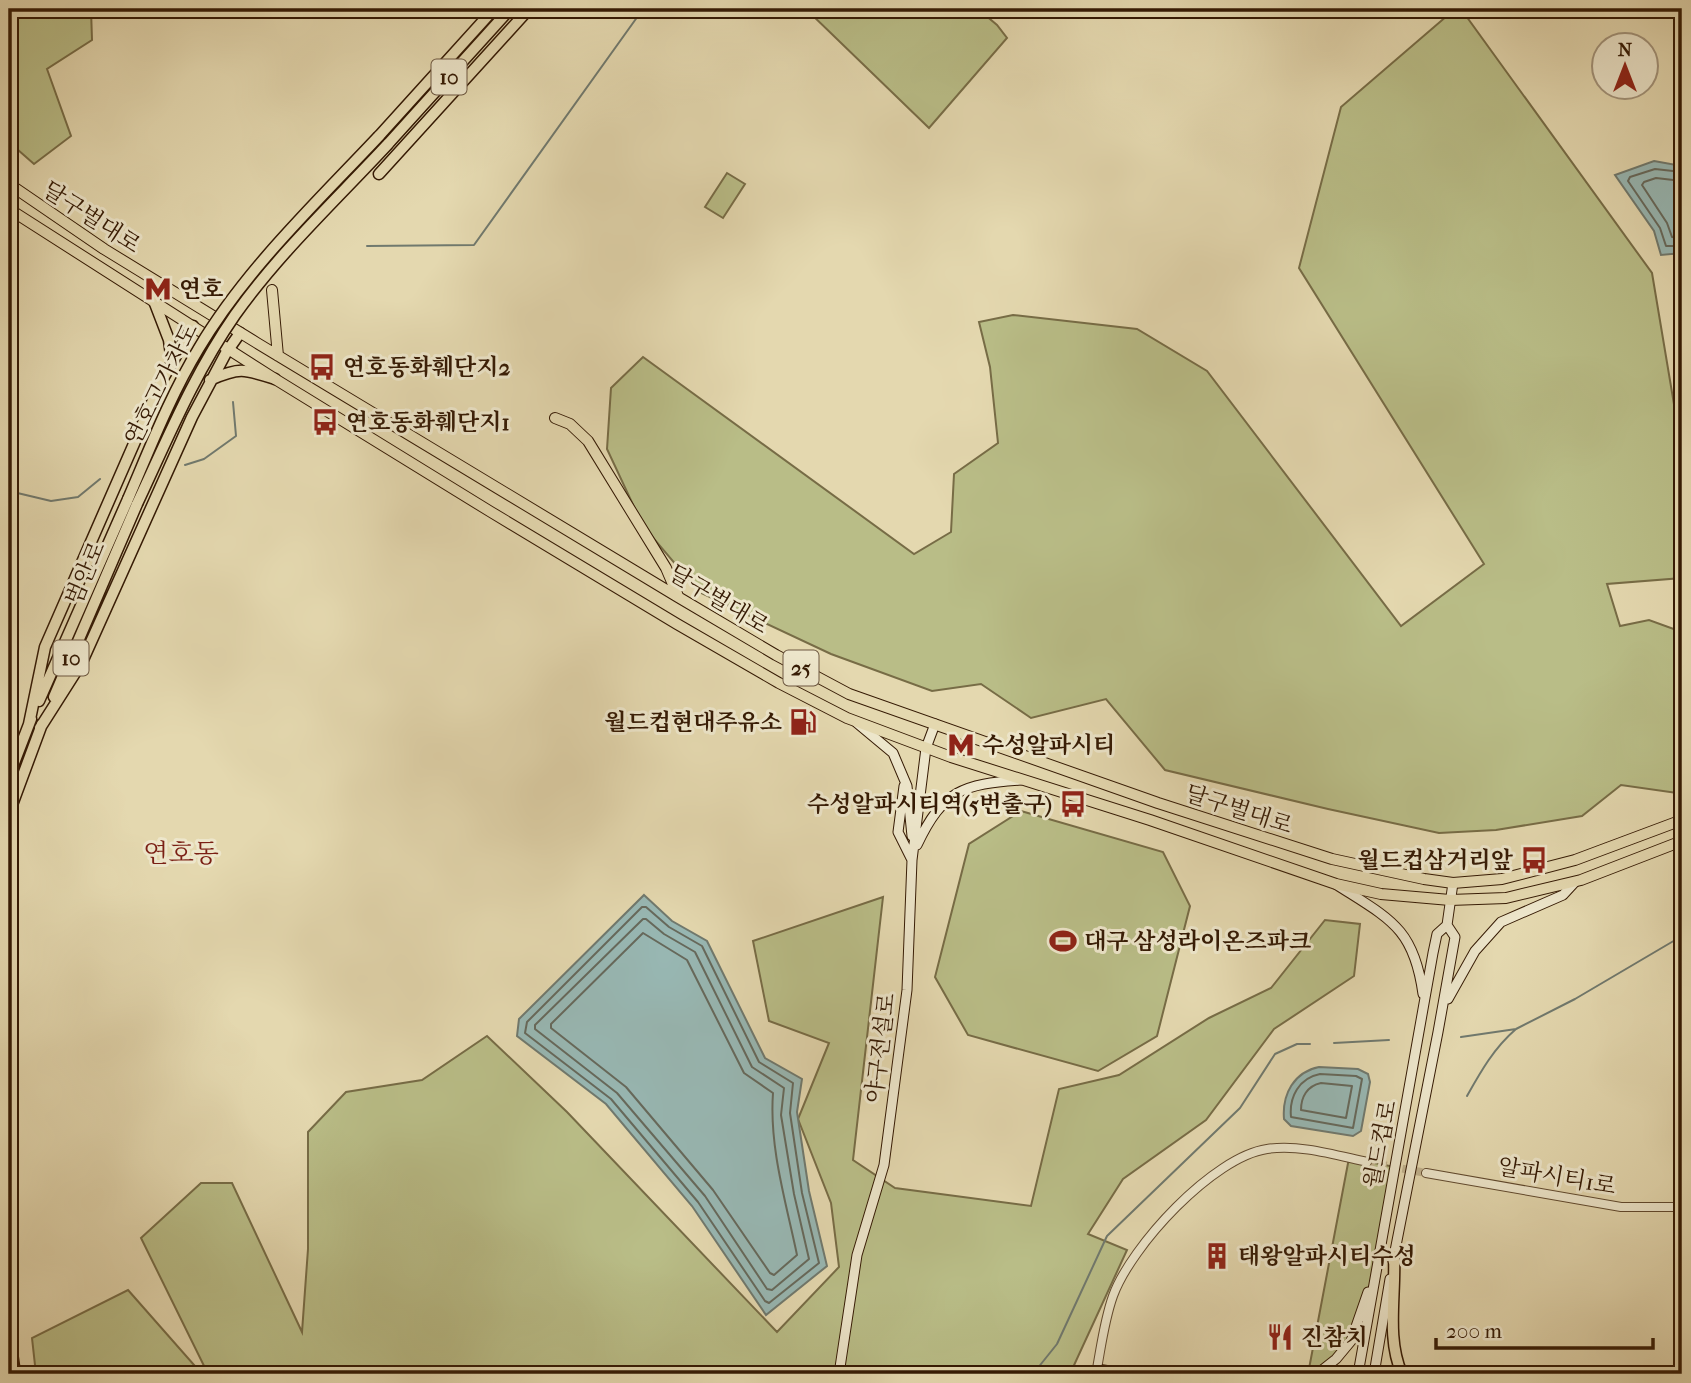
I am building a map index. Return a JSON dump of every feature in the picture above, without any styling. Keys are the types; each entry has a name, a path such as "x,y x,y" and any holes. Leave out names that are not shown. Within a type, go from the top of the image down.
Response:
{"highway":[{"name":"연호고가차도","path":"132,501 187,369 226,307 259,266 494,9"},
{"name":"연호고가차도","path":"132,501 198,375 230,323 268,274 510,9"},
{"path":"379,174 528,9"},
{"path":"154,301 169,340 172,362"},
{"path":"29,723 45,647 172,362 193,326"},
{"path":"40,728 82,662 210,380 240,333"},
{"path":"210,380 245,369 275,379"},
{"name":"범안로","path":"9,776 29,723 132,501"},
{"name":"범안로","path":"9,813 40,728 132,501"},
{"path":"1394,1256 1396,1287 1393,1333 1396,1358 1402,1374"},
{"path":"9,1333 15,1374"}],"main road":[{"path":"1678,9 1682,20"},
{"name":"달구벌대로","path":"9,184 104,248 240,333 678,597 849,694 1158,803 1332,859 1424,879 1453,883 1502,878 1575,860 1682,820"},
{"name":"달구벌대로","path":"9,209 275,379 677,624 779,684 856,722 926,748 1150,820 1336,884 1381,894 1450,900 1506,898 1575,882 1682,841"},
{"path":"272,290 278,356"},
{"path":"555,418 570,424 588,441 666,568 678,597"},
{"path":"856,722 893,752 905,778 913,856"},
{"name":"야구전설로","path":"839,1374 857,1255 884,1165 907,989 913,856 926,748 935,724"},
{"path":"913,856 936,812 954,795 986,783 1023,780"},
{"path":"1442,1010 1475,951 1501,922 1563,895 1575,882"},
{"name":"월드컵로","path":"1374,1374 1455,937 1447,925 1453,883"},
{"path":"1336,884 1399,927 1415,955 1425,1005"},
{"name":"월드컵로","path":"1358,1374 1433,953 1437,934 1447,925"},
{"path":"1433,953 1441,950 1449,971"},
{"path":"1317,1374 1336,1359 1351,1341 1376,1267"},
{"path":"1096,1372 1130,1374"}],"street":[{"path":"1096,1372 1113,1294 1128,1267 1163,1221 1195,1190 1231,1162 1251,1152 1269,1148 1295,1148 1367,1162"},
{"name":"알파시티1로","path":"1426,1173 1621,1207 1682,1207"}],"green space":[{"path":"9,9 91,9 92,40 47,69 71,136 34,164 9,142"},
{"path":"810,9 978,9 997,25 1007,38 929,128 809,12"},
{"path":"1455,9 1461,9 1652,273 1682,452 1682,578 1607,584 1620,626 1649,620 1682,632 1682,792 1621,785 1582,816 1496,830 1439,833 1165,770 1106,699 1031,718 981,684 932,691 831,654 699,592 643,526 607,449 611,388 643,357 914,554 951,532 954,474 998,443 990,367 979,322 1013,315 1137,329 1207,371 1401,626 1484,564 1299,268 1341,107"},
{"path":"727,173 745,184 723,218 705,207"},
{"name":"대구 삼성라이온즈파크","path":"1021,811 1163,852 1190,906 1157,1036 1098,1071 968,1035 935,977 969,844"},
{"path":"883,897 853,1160 895,1188 1031,1206 1059,1089 1119,1075 1209,1018 1271,988 1325,920 1360,924 1354,976 1274,1029 1206,1120 1123,1179 1088,1234 1127,1250 1070,1374 208,1374 141,1238 201,1183 232,1183 302,1332 308,1249 308,1132 346,1092 422,1080 487,1036 567,1112 777,1332 839,1267 831,1203 798,1119 829,1043 769,1021 753,941"},
{"path":"1349,1158 1395,1167 1376,1267 1351,1341 1317,1374 1308,1374"},
{"path":"128,1290 202,1374 36,1374 32,1338"}],"water":[{"path":"1654,161 1682,166 1682,253 1661,255 1654,231 1615,175"},
{"path":"644,895 672,921 707,941 765,1058 802,1079 797,1112 809,1191 827,1266 766,1315 692,1206 606,1104 517,1036 519,1019"},
{"path":"1319,1067 1358,1069 1368,1074 1370,1082 1361,1131 1353,1136 1291,1126 1284,1119 1285,1101 1291,1086 1303,1074"}],"waterway":[{"path":"367,246 474,245 643,9"},
{"path":"185,465 204,459 236,436 233,402"},
{"path":"9,491 51,501 78,497 100,479"},
{"path":"1461,1037 1516,1029 1575,999 1682,936"},
{"path":"1467,1096 1495,1052 1516,1029"},
{"path":"1334,1043 1389,1040"},
{"path":"1033,1374 1057,1344 1107,1236 1240,1108 1275,1054 1297,1044 1310,1044"}],"tunnel":[{"path":"1367,1162 1426,1173"}],"place":[{"name":"연호","path":"158,289"},
{"name":"연호동화훼단지2","path":"322,367"},
{"name":"연호동화훼단지1","path":"325,422"},
{"name":"월드컵현대주유소","path":"803,722"},
{"name":"수성알파시티","path":"961,745"},
{"name":"수성알파시티역(5번출구)","path":"1073,804"},
{"name":"월드컵삼거리앞","path":"1534,860"},
{"name":"대구 삼성라이온즈파크","path":"1063,941"},
{"name":"태왕알파시티수성","path":"1217,1256"},
{"name":"진참치","path":"1280,1337"}],"district":[{"name":"연호동","path":"181,853"}]}
